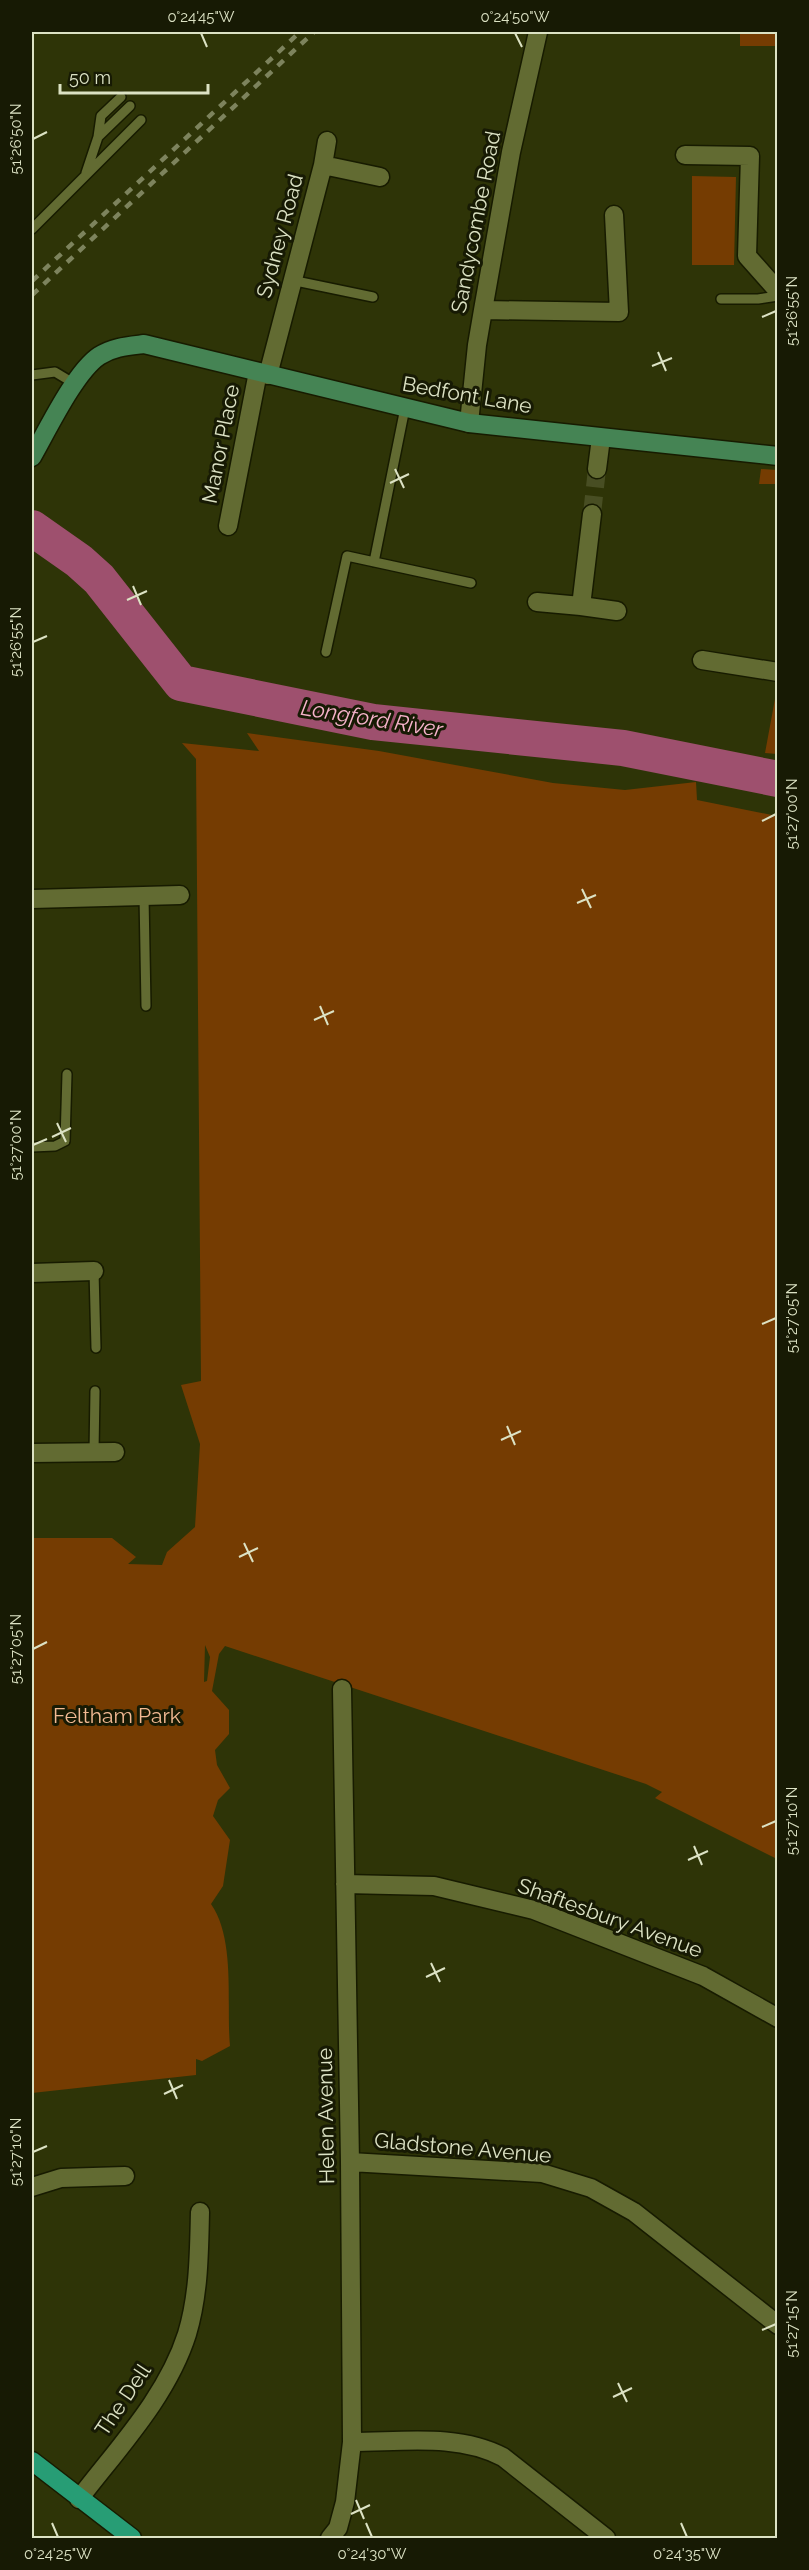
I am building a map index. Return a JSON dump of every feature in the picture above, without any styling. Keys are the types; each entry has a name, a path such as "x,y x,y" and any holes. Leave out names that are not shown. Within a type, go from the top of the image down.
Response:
{"main road":[{"name":"Bedfont Lane","path":"32,457 75,384 92,363 106,353 125,346 154,345 470,423 777,456"},
{"path":"32,2460 79,2499 132,2538"}],"street":[{"name":"Sandycombe Road","path":"470,423 477,345 483,310 512,152 538,32"},
{"path":"323,165 327,141"},
{"path":"685,155 750,156 747,256 777,291"},
{"name":"Sydney Road","path":"263,373 323,165 380,177"},
{"path":"483,310 619,312 614,215"},
{"name":"Manor Place","path":"228,526 263,373"},
{"path":"597,469 601,438"},
{"path":"581,606 592,514"},
{"path":"537,602 617,611"},
{"path":"702,660 777,672"},
{"path":"32,899 180,895"},
{"path":"32,1273 94,1271"},
{"path":"32,1453 115,1452"},
{"name":"Helen Avenue","path":"330,2538 338,2528 345,2502 352,2442 342,1689"},
{"name":"Shaftesbury Avenue","path":"345,1884 434,1886 534,1910 703,1976 777,2018"},
{"name":"Gladstone Avenue","path":"350,2162 542,2173 591,2188 634,2212 777,2325"},
{"path":"32,2187 61,2178 125,2176"},
{"name":"The Dell","path":"79,2499 160,2392 186,2335 199,2274 200,2212"},
{"path":"352,2442 459,2442 486,2448 503,2457 606,2538"}],"lane":[{"path":"85,176 98,137 101,116 121,97"},
{"path":"98,137 130,106"},
{"path":"32,229 141,120"},
{"path":"291,280 373,297"},
{"path":"721,299 758,299 777,296"},
{"path":"32,375 55,372 75,384"},
{"path":"32,383 45,373"},
{"path":"374,562 405,408"},
{"path":"326,652 347,556 471,583"},
{"path":"144,896 146,1006"},
{"path":"32,1147 55,1146 65,1141 66,1074"},
{"path":"94,1271 96,1348"},
{"path":"94,1452 95,1391"}],"green space":[{"path":"740,32 777,32 777,44 775,46 740,46"},
{"path":"692,176 736,177 734,265 692,265"},
{"path":"761,469 777,470 777,484 759,484"},
{"path":"777,688 777,754 765,753"},
{"name":"Feltham Park","path":"247,733 379,751 553,783 625,790 696,782 697,800 777,816 777,1859 655,1798 662,1792 646,1784 225,1646 219,1654 212,1691 229,1710 229,1734 215,1750 217,1765 230,1788 218,1800 213,1816 230,1840 223,1886 211,1904 219,1919 227,1954 230,2046 202,2061 196,2059 196,2075 32,2093 32,1538 112,1538 136,1557 128,1564 162,1565 167,1552 195,1527 200,1444 181,1385 201,1381 196,759 182,743 259,751","holes":["205,1645 210,1657 207,1681 204,1682"]}],"waterway":[{"name":"Longford River","path":"32,528 79,561 99,579 181,683 373,722 623,748 778,779"}],"tunnel":[{"path":"592,514 597,469"}],"railway":[{"path":"32,281 300,32"},
{"path":"32,295 314,32"}]}
